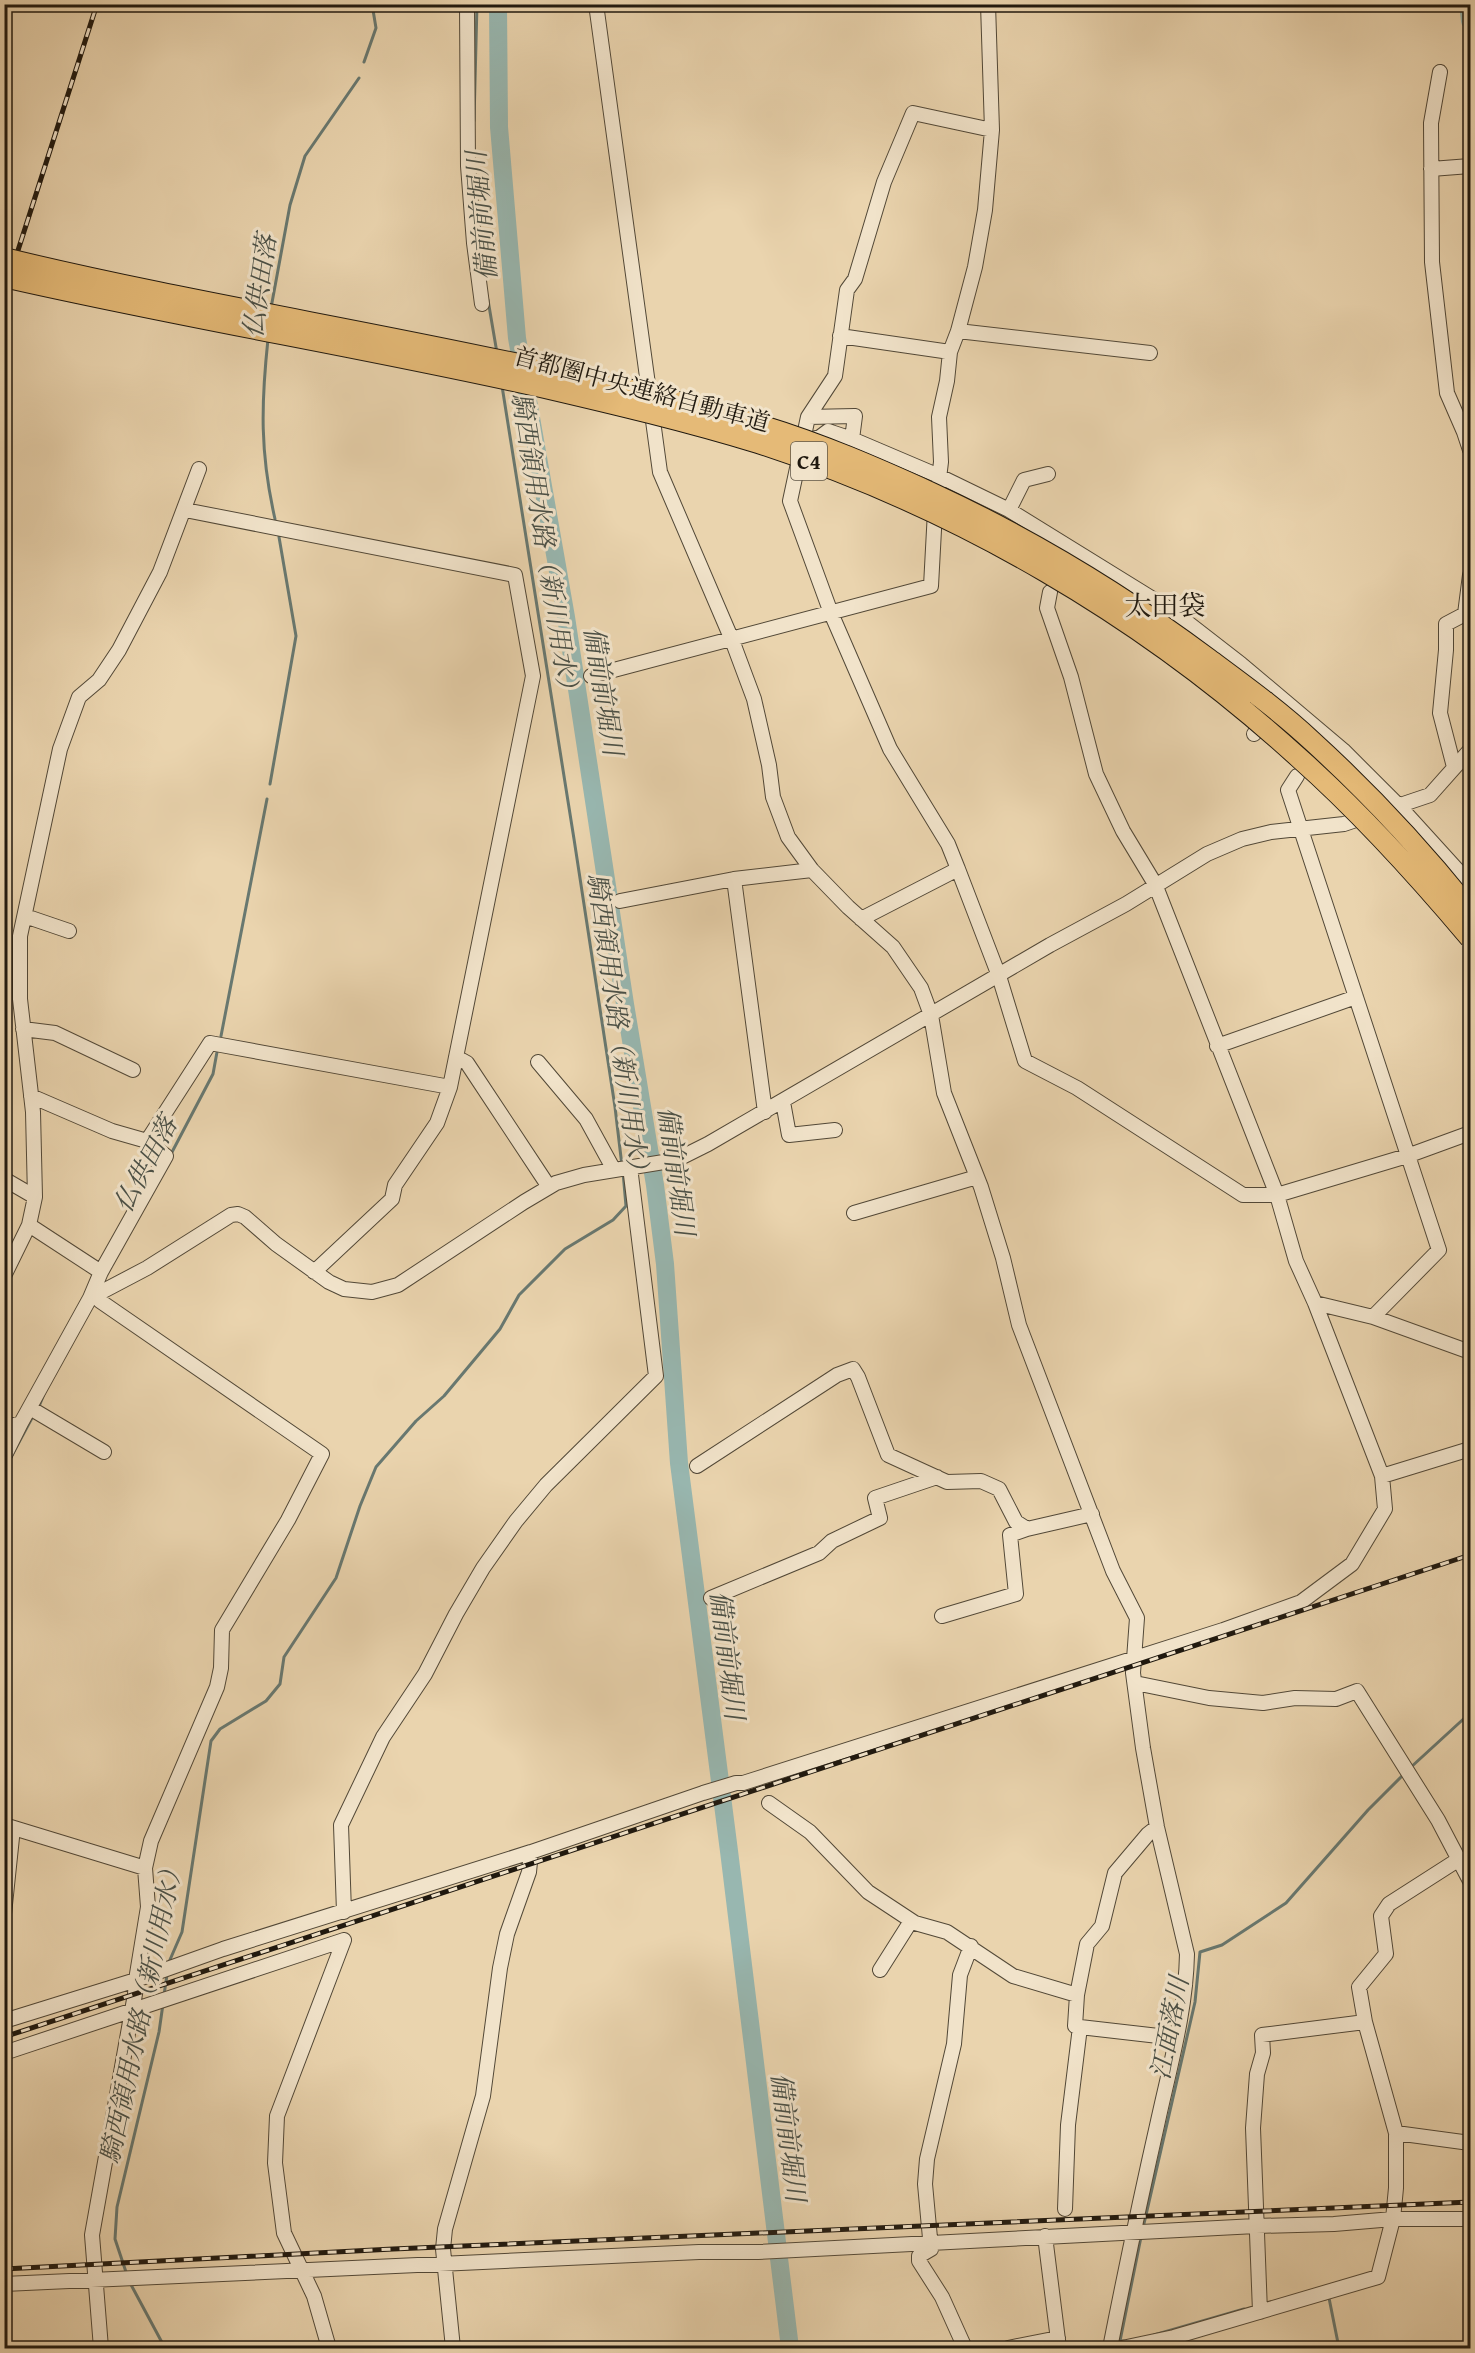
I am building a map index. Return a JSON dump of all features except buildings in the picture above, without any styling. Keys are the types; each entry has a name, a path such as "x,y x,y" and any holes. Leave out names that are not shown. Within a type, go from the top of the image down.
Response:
{"highway":[{"name":"首都圏中央連絡自動車道","path":"4,258 629,389 766,427 823,446 884,471 1012,532 1084,573 1155,619 1241,682 1310,739 1369,795 1436,868 1470,910"},
{"name":"首都圏中央連絡自動車道","path":"4,277 414,359 632,408 760,444 887,493 1000,547 1074,589 1140,632 1227,697 1297,756 1354,809 1423,882 1470,938"}],"street":[{"path":"467,4 468,175 482,304"},
{"path":"597,4 660,472 732,640 754,699 769,765 773,797 788,837 812,870 861,919 893,946 921,988 931,1015 944,1093 977,1176 1003,1258 1019,1325 1113,1571 1137,1618 1132,1673 1157,1827 1187,1954 1187,1971 1176,2038 1133,2232 1115,2348 1176,2343 1260,2312 1378,2277 1393,2220 1396,2187 1396,2133 1365,2022 1358,1993 1359,1987 1386,1954 1382,1924 1384,1911 1389,1904 1453,1863 1466,1860"},
{"path":"591,676 931,586 939,476 939,417 947,381 950,352 975,267 985,210 992,130 988,4"},
{"path":"1440,72 1431,123 1432,262 1447,393 1467,431 1470,450"},
{"path":"992,130 913,113 884,182 855,279 847,290 835,376 808,417 790,501 831,613 891,749 948,844 999,976 1025,1061 1077,1088 1243,1195 1277,1195 1407,1156 1470,1133"},
{"path":"1431,169 1470,166"},
{"path":"958,331 1150,353"},
{"path":"840,336 950,352"},
{"path":"808,417 855,416 852,439"},
{"path":"803,442 820,437 828,431 939,476 1012,512 1174,612 1283,698 1343,750 1400,807 1470,884"},
{"path":"4,1276 29,1225 35,1197 36,1174 31,1096 23,1029 20,936 60,749 79,697 99,680 119,650 160,572 199,470"},
{"path":"1028,578 1032,570 1017,536 1012,512 1024,480 1048,474"},
{"path":"185,510 515,575 533,676 450,1088 438,1123 395,1185 392,1199 314,1272"},
{"path":"1454,767 1440,713 1446,624 1468,616 1470,575"},
{"path":"4,2021 531,1852 706,1792 743,1783 1223,1630 1301,1602 1352,1564 1386,1509 1382,1476 1315,1303 1296,1262 1277,1195 1155,884 1122,831 1096,774 1071,676 1047,608 1050,592"},
{"path":"1254,734 1283,698"},
{"path":"93,1297 147,1268 231,1215 238,1214 245,1217 314,1272 344,1289 372,1292 398,1285 549,1187 584,1175 662,1164 676,1160 708,1144 1050,945 1126,904 1207,854 1242,839 1302,828 1344,824 1400,807 1430,795 1470,750"},
{"path":"1297,776 1288,790 1439,1250 1373,1317"},
{"path":"861,919 958,869"},
{"path":"621,901 734,879 812,870"},
{"path":"734,879 765,1112"},
{"path":"25,916 69,932"},
{"path":"1217,1046 1356,998"},
{"path":"23,1029 55,1033 133,1070"},
{"path":"147,1141 210,1043 450,1088"},
{"path":"456,1057 467,1063 549,1187"},
{"path":"538,1062 586,1119 614,1170"},
{"path":"4,1456 93,1297 101,1272 166,1156 147,1141 112,1131 31,1096"},
{"path":"783,1101 789,1135 835,1130"},
{"path":"344,1912 341,1825 383,1737 425,1674 483,1568 516,1521 546,1485 656,1376 630,1167"},
{"path":"854,1213 977,1176"},
{"path":"4,1179 35,1197"},
{"path":"29,1225 101,1272"},
{"path":"93,1297 322,1454 288,1520 222,1630 221,1668 217,1687 151,1841 144,1868 148,1907 132,2012 92,2235 101,2349"},
{"path":"1315,1303 1373,1317 1470,1352"},
{"path":"697,1466 837,1375 853,1369 888,1455 947,1482 981,1481 999,1489 1016,1522 1026,1529"},
{"path":"30,1408 104,1452"},
{"path":"4,1428 21,1423"},
{"path":"1382,1476 1470,1449"},
{"path":"711,1598 819,1553 832,1541 879,1518 875,1498 937,1477"},
{"path":"942,1617 1016,1594 1010,1535 1026,1529 1092,1515"},
{"path":"1135,1683 1209,1698 1263,1703 1295,1698 1336,1699 1357,1691 1403,1766 1466,1860 1470,1881"},
{"path":"770,1803 810,1832 868,1892 911,1921 947,1932 1013,1976 1077,1995"},
{"path":"4,1914 9,1827 144,1868"},
{"path":"1157,1827 1148,1834 1115,1873 1102,1926 1088,1944 1077,1995 1075,2026 1176,2038"},
{"path":"453,2349 443,2249 445,2229 483,2096 500,1968 507,1934 529,1872 531,1852"},
{"path":"880,1970 911,1921"},
{"path":"4,2053 344,1940 277,2116 275,2163 284,2234 319,2311 329,2349"},
{"path":"965,2349 942,2297 920,2264 919,2256 931,2249 925,2184 927,2159 954,2044 960,1976 971,1946"},
{"path":"1260,2312 1253,2128 1257,2074 1263,2053 1262,2034 1365,2022"},
{"path":"1065,2208 1068,2125 1080,2027"},
{"path":"1396,2133 1470,2143"},
{"path":"4,2284 699,2252 758,2252 1256,2226 1470,2219"},
{"path":"1008,2349 1058,2343 1045,2236"}],"waterway":[{"name":"仏供田落","path":"364,62 376,28 372,4"},
{"name":"騎西領用水路（新川用水）","path":"474,121 477,4"},
{"name":"備前前堀川","path":"498,4 499,127 517,338 566,617 655,1185 665,1264 679,1463 790,2348"},
{"path":"1468,4 1470,21"},
{"name":"仏供田落","path":"271,308 290,205 305,156 359,78"},
{"name":"騎西領用水路（新川用水）","path":"479,226 485,273"},
{"name":"騎西領用水路（新川用水）","path":"488,300 497,353"},
{"name":"仏供田落","path":"268,339 263,429 275,519"},
{"name":"騎西領用水路（新川用水）","path":"502,386 574,839 622,1166"},
{"name":"仏供田落","path":"270,784 296,636 279,537"},
{"name":"仏供田落","path":"221,1036 267,799"},
{"name":"仏供田落","path":"171,1154 213,1074 217,1052"},
{"name":"騎西領用水路（新川用水）","path":"169,1962 182,1932 211,1741 220,1729 266,1701 280,1684 284,1657 336,1578 360,1506 376,1467 416,1421 444,1396 500,1329 519,1295 565,1249 613,1220 626,1206 623,1172"},
{"name":"仏供田落","path":"40,1404 44,1394"},
{"name":"仏供田落","path":"4,1470 32,1418"},
{"name":"江面落川","path":"1410,1768 1470,1713"},
{"name":"江面落川","path":"1143,2228 1195,2002 1200,1952 1222,1945 1286,1903 1368,1810 1405,1773"},
{"name":"騎西領用水路（新川用水）","path":"164,1995 167,1975"},
{"name":"騎西領用水路（新川用水）","path":"127,2275 115,2239 117,2207 159,2032 163,2004"},
{"name":"江面落川","path":"1124,2341 1120,2341 1141,2237"},
{"name":"騎西領用水路（新川用水）","path":"129,2281 165,2348"},
{"name":"江面落川","path":"1325,2299 1329,2298 1339,2348"},
{"name":"江面落川","path":"1154,2335 1244,2309"}],"railway":[{"path":"4,294 97,4"},
{"path":"4,2037 1470,1555"},
{"path":"4,2269 393,2249 1470,2202"}],"district":[{"name":"太田袋","path":"1165,605"}]}
